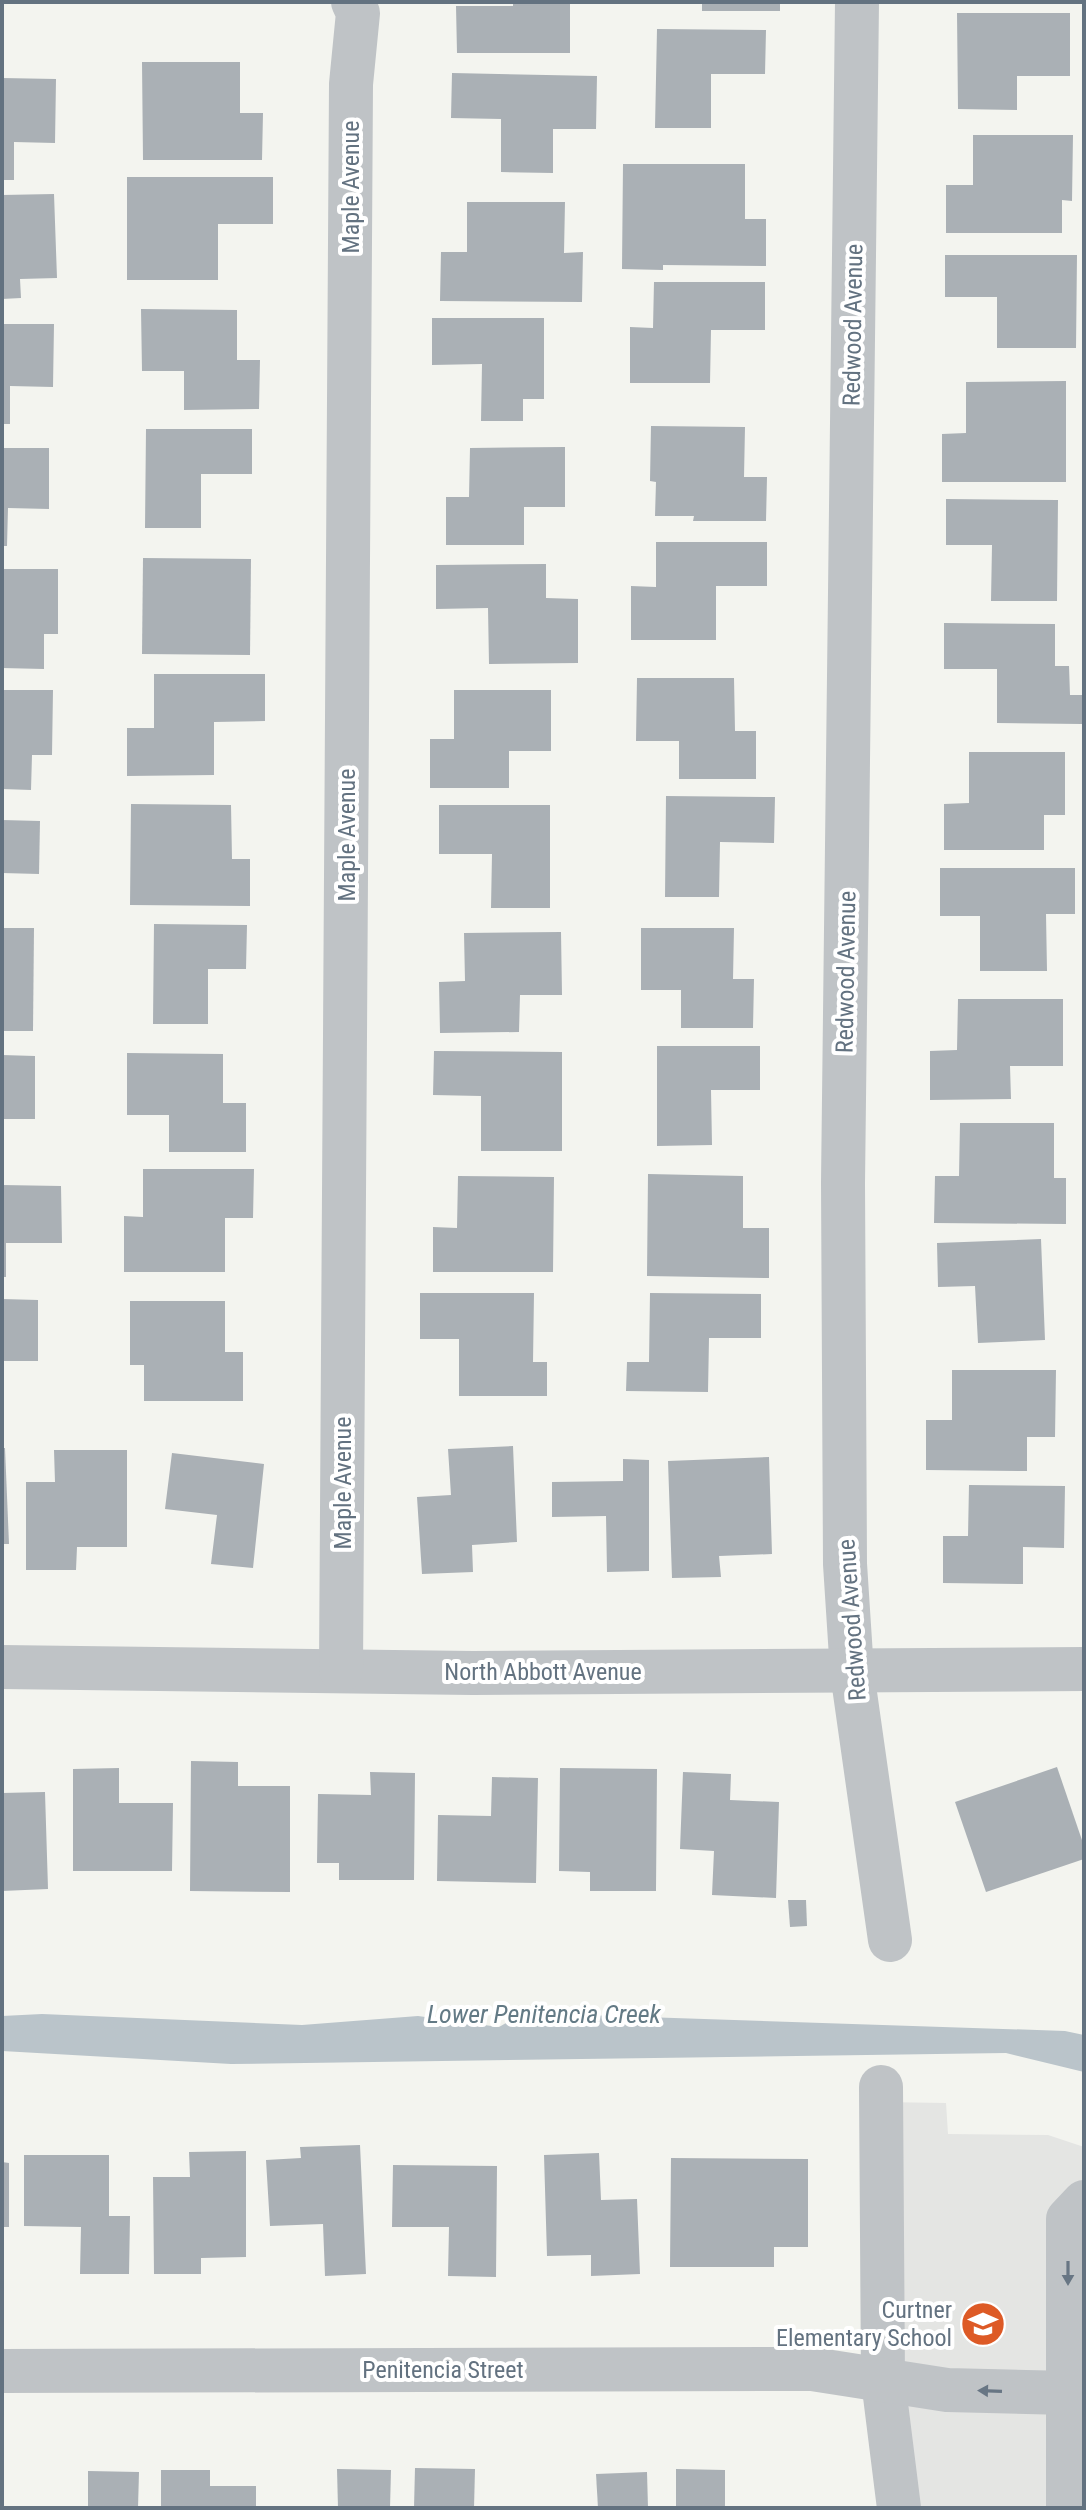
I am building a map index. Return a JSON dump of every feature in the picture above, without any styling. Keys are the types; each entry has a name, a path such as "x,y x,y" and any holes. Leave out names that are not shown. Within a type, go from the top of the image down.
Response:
{"street":[{"name":"Maple Avenue","path":"341,1670 351,84 358,13 353,2"},
{"name":"Redwood Avenue","path":"857,2 843,1183 845,1564 852,1672 890,1940"},
{"name":"North Abbott Avenue","path":"2,1667 473,1673 1084,1669"},
{"path":"881,2087 883,2380 899,2508"},
{"path":"1068,2508 1068,2219 1084,2202"},
{"name":"Penitencia Street","path":"2,2371 812,2369 947,2390 1068,2393"}],"shaded area":[{"name":"Curtner Elementary School","path":"881,2102 946,2103 948,2134 1048,2135 1084,2147 1084,2508 899,2508"}],"water":[{"name":"Lower Penitencia Creek","path":"524,2013 1065,2031 1084,2035 1084,2072 1006,2053 231,2064 2,2051 2,2016 42,2014 302,2025 418,2016 499,2027"}],"building":[{"path":"513,2 570,2 570,53 457,53 456,6 513,6"},
{"path":"702,2 780,2 780,11 702,11"},
{"path":"957,13 1070,13 1070,76 1017,76 1017,110 958,109"},
{"path":"657,29 766,30 765,74 711,74 711,128 655,128"},
{"path":"142,62 240,62 240,113 263,113 262,160 143,160"},
{"path":"452,73 597,76 596,129 553,129 553,173 501,172 501,119 451,118"},
{"path":"2,78 56,79 55,143 14,142 14,180 2,180"},
{"path":"973,135 1073,135 1072,201 1062,200 1062,233 946,233 946,185 973,185"},
{"path":"623,164 745,164 745,219 766,219 766,266 663,265 663,270 622,269"},
{"path":"127,177 273,177 273,224 218,224 218,280 127,280"},
{"path":"54,194 57,278 20,279 21,298 2,299 2,195"},
{"path":"467,202 565,202 564,253 583,252 582,302 440,301 441,252 467,252"},
{"path":"945,255 1077,255 1076,348 997,348 997,297 945,297"},
{"path":"654,282 765,282 765,330 711,330 710,383 630,383 630,327 653,328"},
{"path":"141,309 237,310 237,360 260,360 259,409 184,410 184,371 142,371"},
{"path":"432,318 544,318 544,399 523,399 523,421 481,421 482,364 432,365"},
{"path":"2,324 54,324 53,387 10,386 10,424 2,424"},
{"path":"1066,381 1066,482 942,482 942,434 966,433 966,382"},
{"path":"651,426 745,427 744,477 767,477 766,521 693,521 694,516 655,516 656,482 650,481"},
{"path":"146,429 252,429 252,474 201,474 201,528 145,528"},
{"path":"565,447 565,507 524,507 524,545 446,545 446,497 469,497 470,448"},
{"path":"2,448 49,448 49,509 8,508 7,546 2,546"},
{"path":"946,499 1058,500 1057,601 991,601 992,545 946,545"},
{"path":"656,542 767,542 767,586 716,586 716,640 631,640 631,586 656,587"},
{"path":"143,558 251,559 250,655 142,654"},
{"path":"546,564 546,598 578,599 578,663 489,664 488,608 436,609 436,565"},
{"path":"2,569 58,569 58,634 44,634 44,669 2,668"},
{"path":"944,623 1055,624 1055,666 1069,666 1070,695 1082,695 1082,724 997,723 997,669 944,669"},
{"path":"154,674 265,674 265,721 214,722 214,775 127,776 127,728 154,728"},
{"path":"637,678 734,678 735,731 756,731 756,779 679,779 679,741 636,741"},
{"path":"2,690 53,690 52,755 32,755 31,790 2,789"},
{"path":"454,690 551,690 551,751 509,751 509,788 430,788 430,739 454,739"},
{"path":"969,752 1065,752 1065,815 1044,815 1044,850 944,850 944,804 969,803"},
{"path":"666,796 775,797 774,843 720,842 719,897 665,897"},
{"path":"131,804 231,805 232,859 250,859 250,906 130,905"},
{"path":"439,805 550,805 550,908 491,908 492,854 439,854"},
{"path":"2,820 40,821 39,874 2,873"},
{"path":"940,868 1075,868 1075,914 1046,914 1047,971 980,971 980,916 940,916"},
{"path":"154,924 247,925 246,969 208,969 208,1024 153,1024"},
{"path":"2,928 34,928 33,1031 2,1031"},
{"path":"641,928 734,928 733,979 754,979 753,1028 681,1028 681,990 641,990"},
{"path":"561,932 562,995 520,995 519,1032 440,1033 439,982 465,981 464,933"},
{"path":"958,999 1063,999 1063,1066 1010,1066 1011,1099 930,1100 930,1051 957,1050"},
{"path":"657,1046 760,1046 760,1090 711,1090 712,1145 657,1146"},
{"path":"434,1051 562,1052 562,1151 481,1151 481,1096 433,1095"},
{"path":"127,1053 223,1054 223,1103 246,1103 246,1152 169,1152 169,1115 127,1115"},
{"path":"2,1055 35,1056 35,1119 2,1119"},
{"path":"960,1123 1054,1123 1054,1178 1066,1178 1066,1224 934,1223 935,1176 959,1176"},
{"path":"143,1169 254,1169 253,1218 225,1218 225,1272 124,1272 124,1216 143,1217"},
{"path":"648,1174 743,1176 743,1228 769,1228 769,1278 647,1276"},
{"path":"458,1176 554,1177 553,1272 433,1272 433,1227 457,1228"},
{"path":"2,1185 61,1186 62,1243 6,1243 6,1277 2,1277"},
{"path":"1041,1239 1045,1340 978,1343 975,1286 938,1287 937,1243"},
{"path":"420,1293 534,1293 533,1362 547,1362 547,1396 459,1396 459,1339 420,1339"},
{"path":"650,1293 761,1294 761,1338 709,1338 708,1392 626,1391 627,1362 649,1362"},
{"path":"2,1299 38,1300 38,1361 2,1361"},
{"path":"130,1301 225,1301 225,1352 243,1352 243,1401 144,1401 144,1365 130,1365"},
{"path":"952,1370 1056,1370 1055,1437 1027,1437 1027,1471 926,1470 926,1420 952,1420"},
{"path":"513,1446 517,1542 472,1545 473,1572 422,1574 417,1497 451,1495 448,1449"},
{"path":"2,1448 5,1448 9,1544 2,1544"},
{"path":"54,1450 127,1450 127,1547 77,1547 76,1570 26,1570 26,1482 55,1482"},
{"path":"172,1453 264,1464 253,1568 211,1564 217,1515 165,1509"},
{"path":"769,1457 772,1554 719,1556 721,1577 672,1578 668,1461"},
{"path":"623,1459 649,1460 649,1571 607,1572 606,1516 552,1517 552,1482 623,1481"},
{"path":"969,1485 1065,1486 1064,1548 1023,1547 1023,1584 943,1583 943,1536 968,1536"},
{"path":"191,1761 238,1762 238,1786 290,1786 290,1892 190,1891"},
{"path":"1057,1767 1084,1846 1084,1859 986,1892 955,1802"},
{"path":"119,1768 119,1803 173,1803 172,1871 73,1871 73,1769"},
{"path":"560,1768 657,1769 656,1891 590,1891 590,1872 559,1871"},
{"path":"370,1772 415,1773 414,1880 339,1880 339,1863 317,1863 318,1794 371,1795"},
{"path":"683,1772 731,1774 730,1800 779,1802 776,1898 712,1895 714,1851 680,1849"},
{"path":"492,1777 538,1778 536,1883 437,1881 438,1815 491,1816"},
{"path":"45,1792 48,1889 2,1891 2,1793"},
{"path":"788,1900 806,1900 807,1926 790,1927"},
{"path":"360,2145 366,2274 325,2276 323,2224 270,2226 266,2160 301,2158 300,2147"},
{"path":"246,2151 246,2257 201,2258 201,2274 154,2274 153,2177 190,2177 189,2152"},
{"path":"599,2153 601,2200 637,2199 640,2274 591,2276 591,2255 547,2256 544,2155"},
{"path":"24,2155 109,2155 109,2216 130,2216 129,2274 80,2274 81,2227 24,2226"},
{"path":"671,2158 808,2159 808,2247 774,2247 774,2267 670,2267"},
{"path":"2,2162 9,2163 9,2227 2,2227"},
{"path":"393,2165 497,2166 496,2277 448,2276 449,2227 392,2227"},
{"path":"415,2468 475,2469 474,2508 414,2508"},
{"path":"337,2469 391,2470 390,2508 338,2508"},
{"path":"676,2469 725,2470 725,2508 676,2508"},
{"path":"161,2470 210,2470 210,2486 256,2486 256,2508 161,2508"},
{"path":"88,2471 139,2472 138,2508 88,2508"},
{"path":"647,2472 648,2508 598,2508 596,2474"}],"place":[{"name":"Curtner Elementary School","path":"983,2324"}]}
